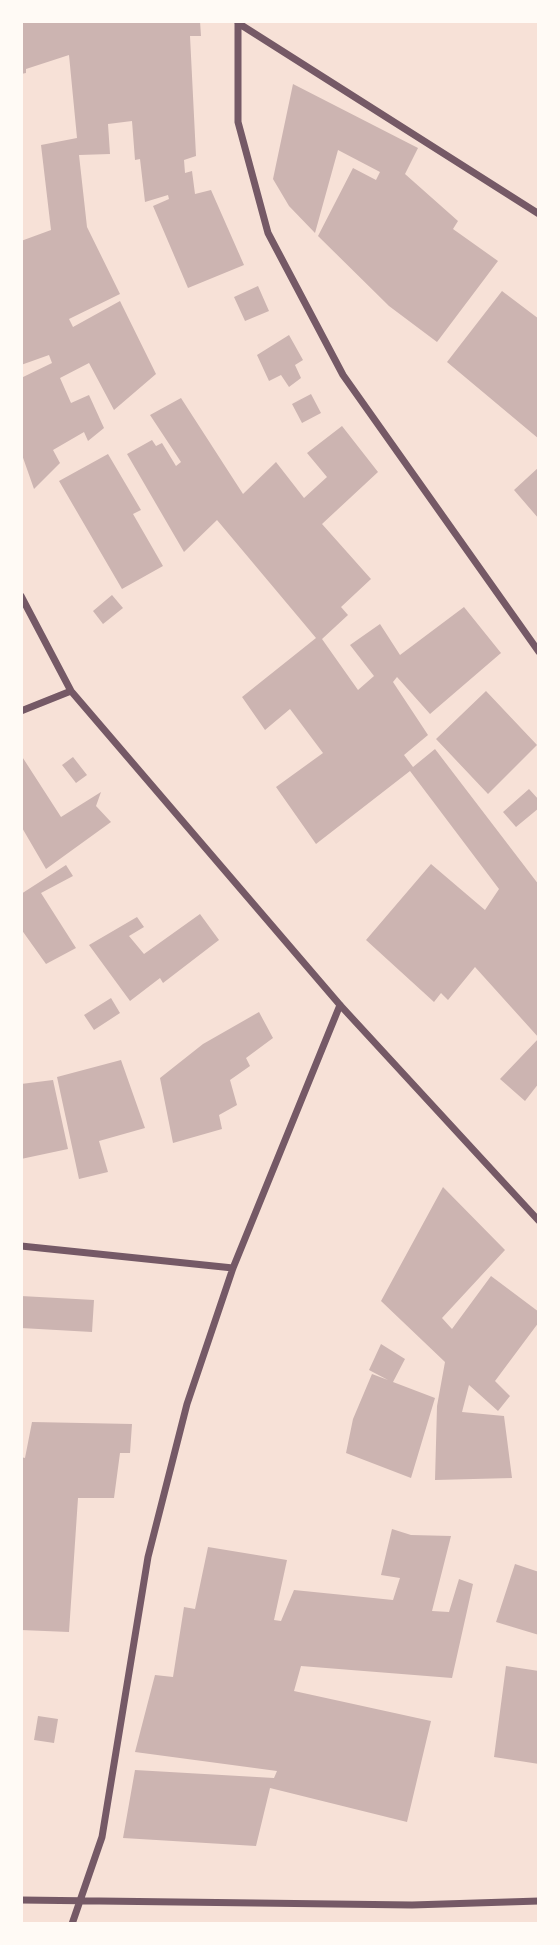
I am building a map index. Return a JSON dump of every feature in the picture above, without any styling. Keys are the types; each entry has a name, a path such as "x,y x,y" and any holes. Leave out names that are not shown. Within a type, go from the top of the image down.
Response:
{"street":[{"path":"238,22 539,214"},
{"path":"238,22 238,122 268,233 343,375 539,652"},
{"path":"21,596 71,691 340,1005 539,1221"},
{"path":"21,711 71,691"},
{"path":"72,1924 102,1838 148,1557 187,1404 233,1268 340,1005"},
{"path":"21,1246 233,1268"},
{"path":"21,1900 80,1898 412,1905 539,1901"}],"building":[{"path":"21,21 200,21 201,36 190,36 196,156 184,160 185,173 192,171 195,194 211,190 244,265 188,288 153,206 169,199 168,195 145,202 140,159 135,160 132,121 108,124 110,154 79,155 87,227 120,294 69,319 73,327 120,301 156,374 114,410 89,363 60,378 71,403 89,395 104,428 88,441 84,432 53,450 60,463 34,489 21,452 21,378 52,363 49,355 21,365 21,241 51,230 41,145 77,138 69,55 26,69 26,73 21,74"},
{"path":"293,84 418,148 405,174 458,221 453,229 498,261 437,342 389,306 318,236 353,168 376,180 380,172 338,150 315,233 289,206 273,179"},
{"path":"258,286 269,311 245,321 234,297"},
{"path":"502,291 539,319 539,439 447,362"},
{"path":"289,335 303,360 295,365 301,378 289,387 281,375 269,381 257,355"},
{"path":"311,394 321,413 302,423 292,404"},
{"path":"181,398 243,494 276,462 304,498 327,477 307,453 342,426 378,472 322,524 371,579 341,607 348,615 322,639 358,690 374,676 350,645 380,624 400,655 464,607 501,653 430,714 397,677 393,682 428,735 404,755 413,767 435,749 539,885 539,1038 475,967 448,1000 441,993 434,1002 366,940 431,864 485,910 499,889 410,771 316,844 276,787 323,753 290,709 265,730 242,697 316,638 217,520 184,552 127,454 152,440 156,446 162,443 176,466 181,462 150,415"},
{"path":"108,454 141,510 133,514 163,566 122,589 59,481"},
{"path":"539,467 539,519 514,490"},
{"path":"112,595 123,608 103,624 93,611"},
{"path":"486,691 537,745 488,794 436,739"},
{"path":"21,755 61,817 101,792 96,806 111,822 46,869 21,826"},
{"path":"73,757 87,775 76,783 62,765"},
{"path":"529,789 539,800 539,808 516,827 503,812"},
{"path":"66,865 73,876 41,893 76,948 46,964 21,929 21,894"},
{"path":"200,914 219,940 163,983 160,978 130,1001 89,945 137,917 144,927 129,936 144,954"},
{"path":"111,998 120,1013 94,1030 84,1015"},
{"path":"259,1012 273,1038 246,1058 250,1066 230,1080 237,1105 219,1115 222,1129 173,1143 160,1078 203,1044"},
{"path":"539,1038 539,1083 525,1101 500,1079"},
{"path":"121,1060 145,1128 99,1141 108,1172 79,1179 57,1077"},
{"path":"53,1080 68,1149 21,1159 21,1084"},
{"path":"443,1187 505,1250 442,1318 452,1329 491,1276 539,1312 539,1322 495,1381 510,1396 498,1411 469,1385 462,1412 504,1416 512,1478 435,1480 437,1406 445,1362 381,1301"},
{"path":"21,1296 94,1300 92,1332 21,1328"},
{"path":"381,1344 405,1359 393,1382 435,1398 411,1478 346,1453 353,1419 372,1374 388,1380 369,1370"},
{"path":"32,1422 132,1424 130,1453 120,1453 114,1498 78,1498 69,1632 21,1630 21,1457 25,1458"},
{"path":"392,1529 411,1535 451,1536 432,1611 449,1612 459,1579 473,1584 452,1678 301,1666 294,1691 431,1721 407,1822 270,1788 256,1846 123,1838 135,1770 274,1778 277,1771 135,1752 155,1675 173,1677 184,1607 195,1609 208,1547 287,1560 274,1620 281,1621 294,1590 393,1600 400,1578 381,1575"},
{"path":"515,1564 539,1572 539,1635 496,1622"},
{"path":"506,1666 539,1671 539,1764 494,1757"},
{"path":"38,1716 58,1719 54,1743 34,1740"}]}
